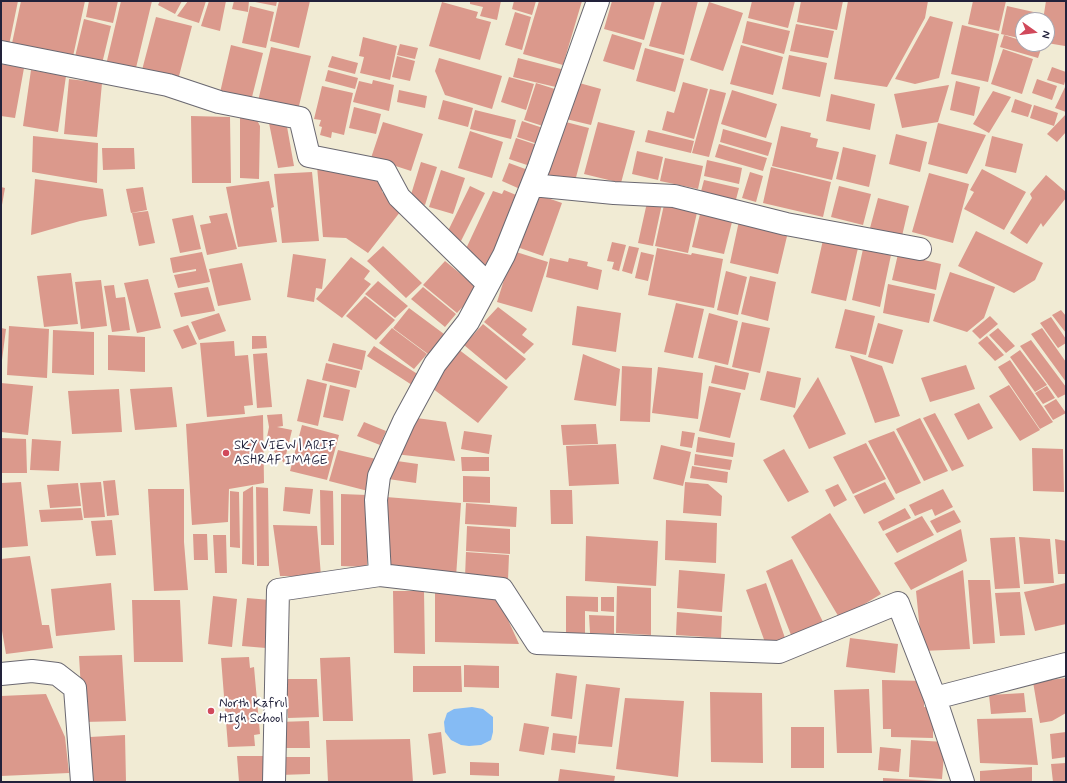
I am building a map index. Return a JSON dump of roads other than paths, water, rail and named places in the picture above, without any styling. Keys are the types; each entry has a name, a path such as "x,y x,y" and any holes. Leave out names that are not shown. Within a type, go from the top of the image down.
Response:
{"street":[{"path":"380,575 376,500 379,476 404,421 435,364 468,322 504,255 532,185 598,1"},
{"path":"1,52 168,85 219,102 300,118 309,156 385,171 399,197 488,284"},
{"path":"532,185 614,193 674,196 786,224 920,249"},
{"path":"274,782 278,590 380,575 502,589 537,643 779,652 898,604 936,698 963,782"},
{"path":"936,698 1066,664"},
{"path":"1,674 32,671 57,674 75,688 82,782"}],"water":[{"path":"472,707 483,709 493,717 493,732 491,740 481,745 461,745 451,740 445,732 444,722 447,713 454,709"}],"place":[{"name":"SKY VIEW | ARIF ASHRAF IMAGE","path":"226,453"},
{"name":"North Kafrul HIgh School","path":"211,711"}]}
